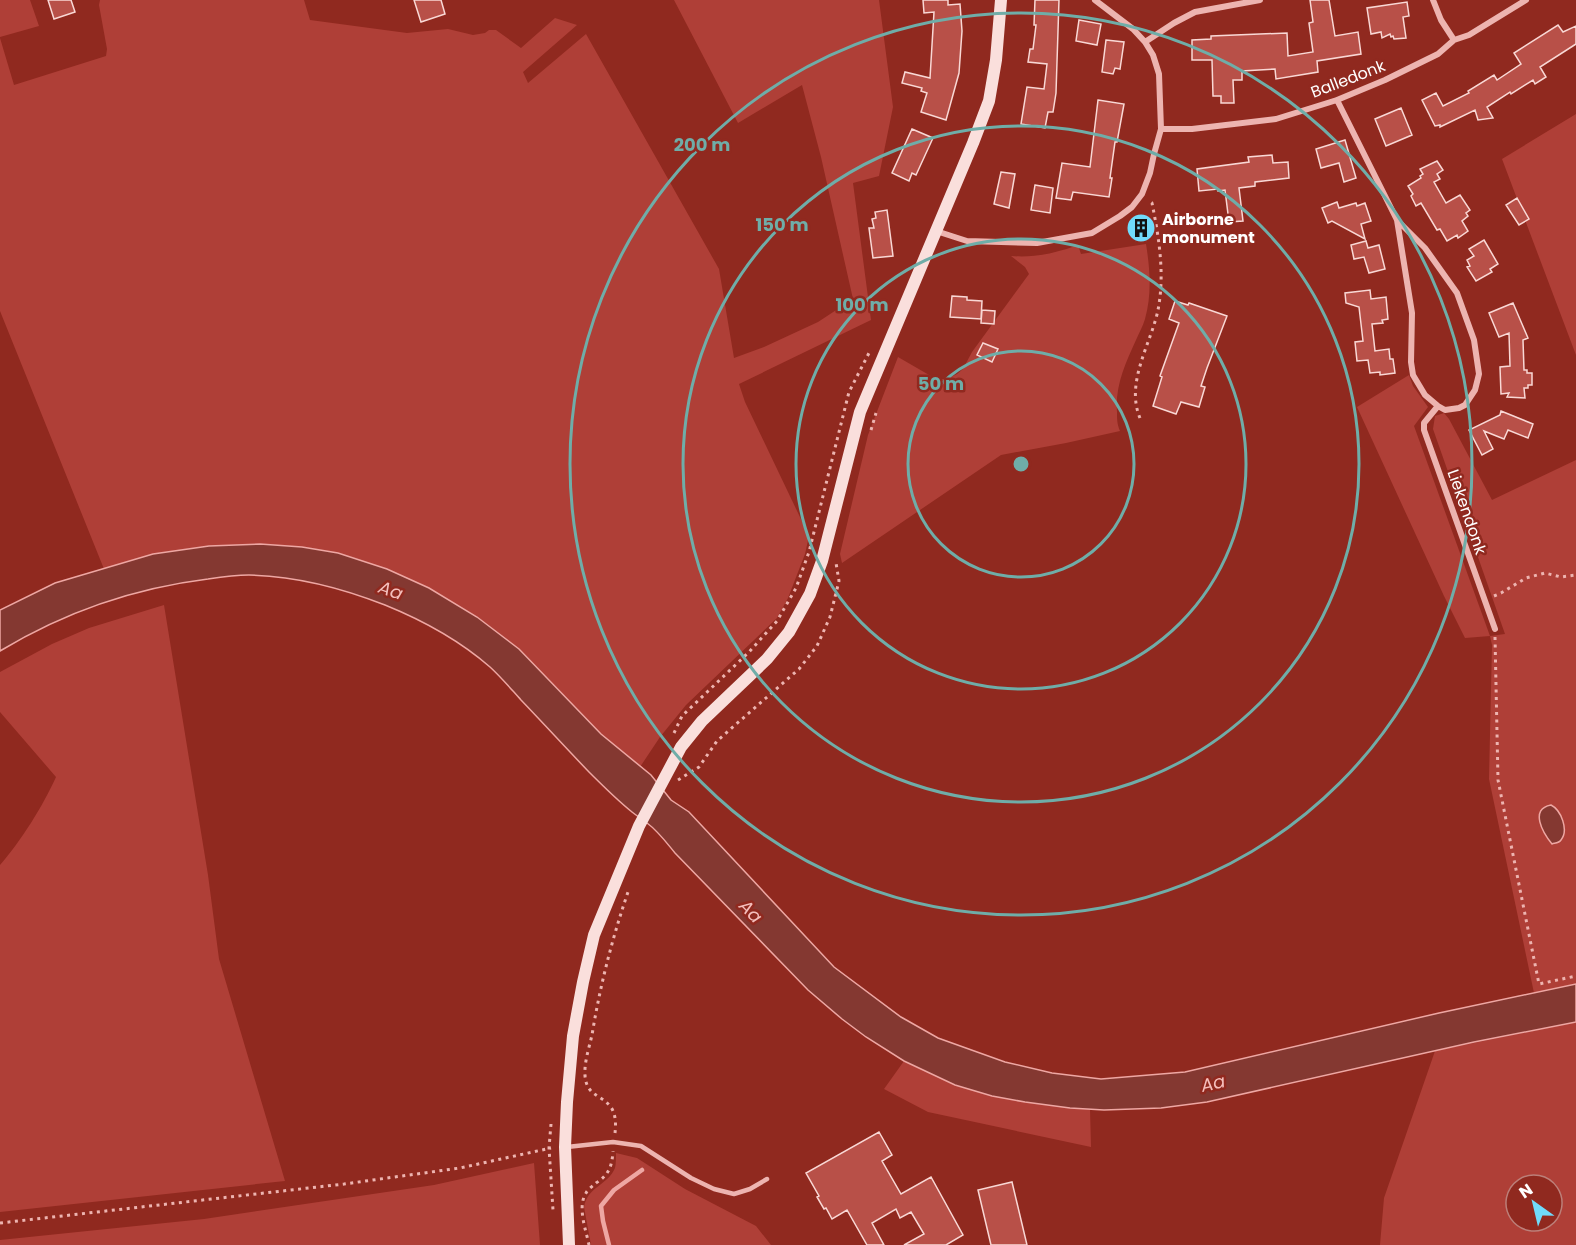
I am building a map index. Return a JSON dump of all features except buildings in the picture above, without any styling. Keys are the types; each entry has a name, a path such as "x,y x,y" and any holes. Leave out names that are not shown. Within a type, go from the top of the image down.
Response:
{"main road":[{"path":"571,1242 564,1147 567,1102 573,1036 594,935 639,826 668,786 681,747 702,721 767,659 789,632 810,594 822,561 860,412 989,101 996,60 1001,0"}],"street":[{"path":"936,231 967,241 1036,243 1092,233 1132,207 1142,194 1161,129 1159,74 1145,42 1133,29 1095,0"},
{"path":"1145,42 1195,12 1260,0"},
{"path":"1433,0 1441,20 1454,40"},
{"name":"Balledonk","path":"1161,129 1192,129 1276,119 1337,100 1438,54 1454,40 1469,35 1526,0"},
{"path":"1337,100 1397,220 1412,313 1413,375 1425,395 1438,406 1445,410 1459,408 1465,405 1475,390 1479,374 1474,340 1457,293 1425,248 1397,220"},
{"name":"Liekendonk","path":"1438,406 1424,423 1424,430 1495,629"}],"lane":[{"path":"564,1147 614,1142 641,1146 691,1178 714,1189 734,1194 750,1189 767,1179"}],"path":[{"path":"1140,418 1136,407 1136,384 1158,310 1161,273 1159,235 1152,203 1142,194"},
{"path":"672,737 682,716 749,652 777,621 796,588 809,552 849,392 861,368"},
{"path":"1484,600 1526,578 1545,573 1561,577 1576,575"},
{"path":"1495,629 1498,780 1539,984 1576,976"},
{"path":"668,786 699,767"},
{"path":"589,1245 583,1201 592,1186 604,1178 609,1171 612,1161 615,1119 611,1106 592,1093 587,1086 585,1071 613,937 630,886"},
{"path":"0,1223 344,1184 460,1168 549,1148 553,1213"}],"shaded area":[{"path":"0,0 30,0 39,26 0,37"},
{"path":"100,0 304,0 310,20 407,33 448,29 473,35 496,30 521,48 555,18 577,25 523,72 528,83 586,34 719,269 734,358 818,322 853,299 802,85 738,123 674,0 879,0 893,107 879,176 853,183 871,320 739,384 745,402 809,536 805,554 788,598 777,618 686,705 660,737 640,767 601,734 519,649 477,617 429,588 387,569 338,553 302,547 260,544 209,546 153,554 104,569 0,311 0,38 14,85 106,56"},
{"path":"1576,114 1576,355 1502,159"},
{"path":"1146,244 1149,300 1144,322 1119,384 1117,422 1120,431 1001,455 842,563 840,554 868,435 898,357 936,379 947,379 963,369 972,352 1029,274 1025,267 1011,256 1045,254 1078,245 1081,254"},
{"path":"1409,375 1413,386 1428,407 1414,426 1490,636 1465,638 1357,407"},
{"path":"1444,413 1492,500 1576,460 1576,984 1534,993 1489,779 1492,645 1490,636 1505,634 1433,429 1435,416"},
{"path":"164,605 208,875 219,959 285,1181 0,1212 0,865 31,823 56,777 0,712 0,672 52,644 89,628"},
{"path":"1576,1022 1576,1245 1380,1245 1384,1198 1435,1051"},
{"path":"904,1061 955,1085 1025,1102 1090,1109 1091,1147 928,1112 884,1089"},
{"path":"616,1153 637,1158 685,1189 756,1226 771,1245 591,1245 584,1207 593,1190 612,1174"},
{"path":"534,1163 540,1245 0,1245 0,1240 204,1219 434,1185"}],"water":[{"name":"Aa","path":"260,544 302,547 338,553 387,569 429,588 477,617 519,649 601,734 651,775 671,800 689,812 834,967 901,1017 938,1038 1005,1062 1052,1073 1101,1079 1185,1072 1576,984 1576,1022 1474,1042 1207,1102 1161,1108 1104,1110 1070,1108 992,1096 955,1085 904,1061 842,1019 808,990 655,830 621,803 589,772 490,667 453,639 399,611 352,593 301,580 249,575 228,576 181,583 100,604 49,625 0,651 0,610 55,583 153,554 209,546"},
{"path":"1551,805 1558,811 1564,826 1560,841 1552,844 1542,828 1539,816 1544,807"}],"waterway":[{"path":"609,1245 601,1206 614,1190 642,1170"}],"place":[{"name":"Airborne monument","path":"1141,228"}]}
